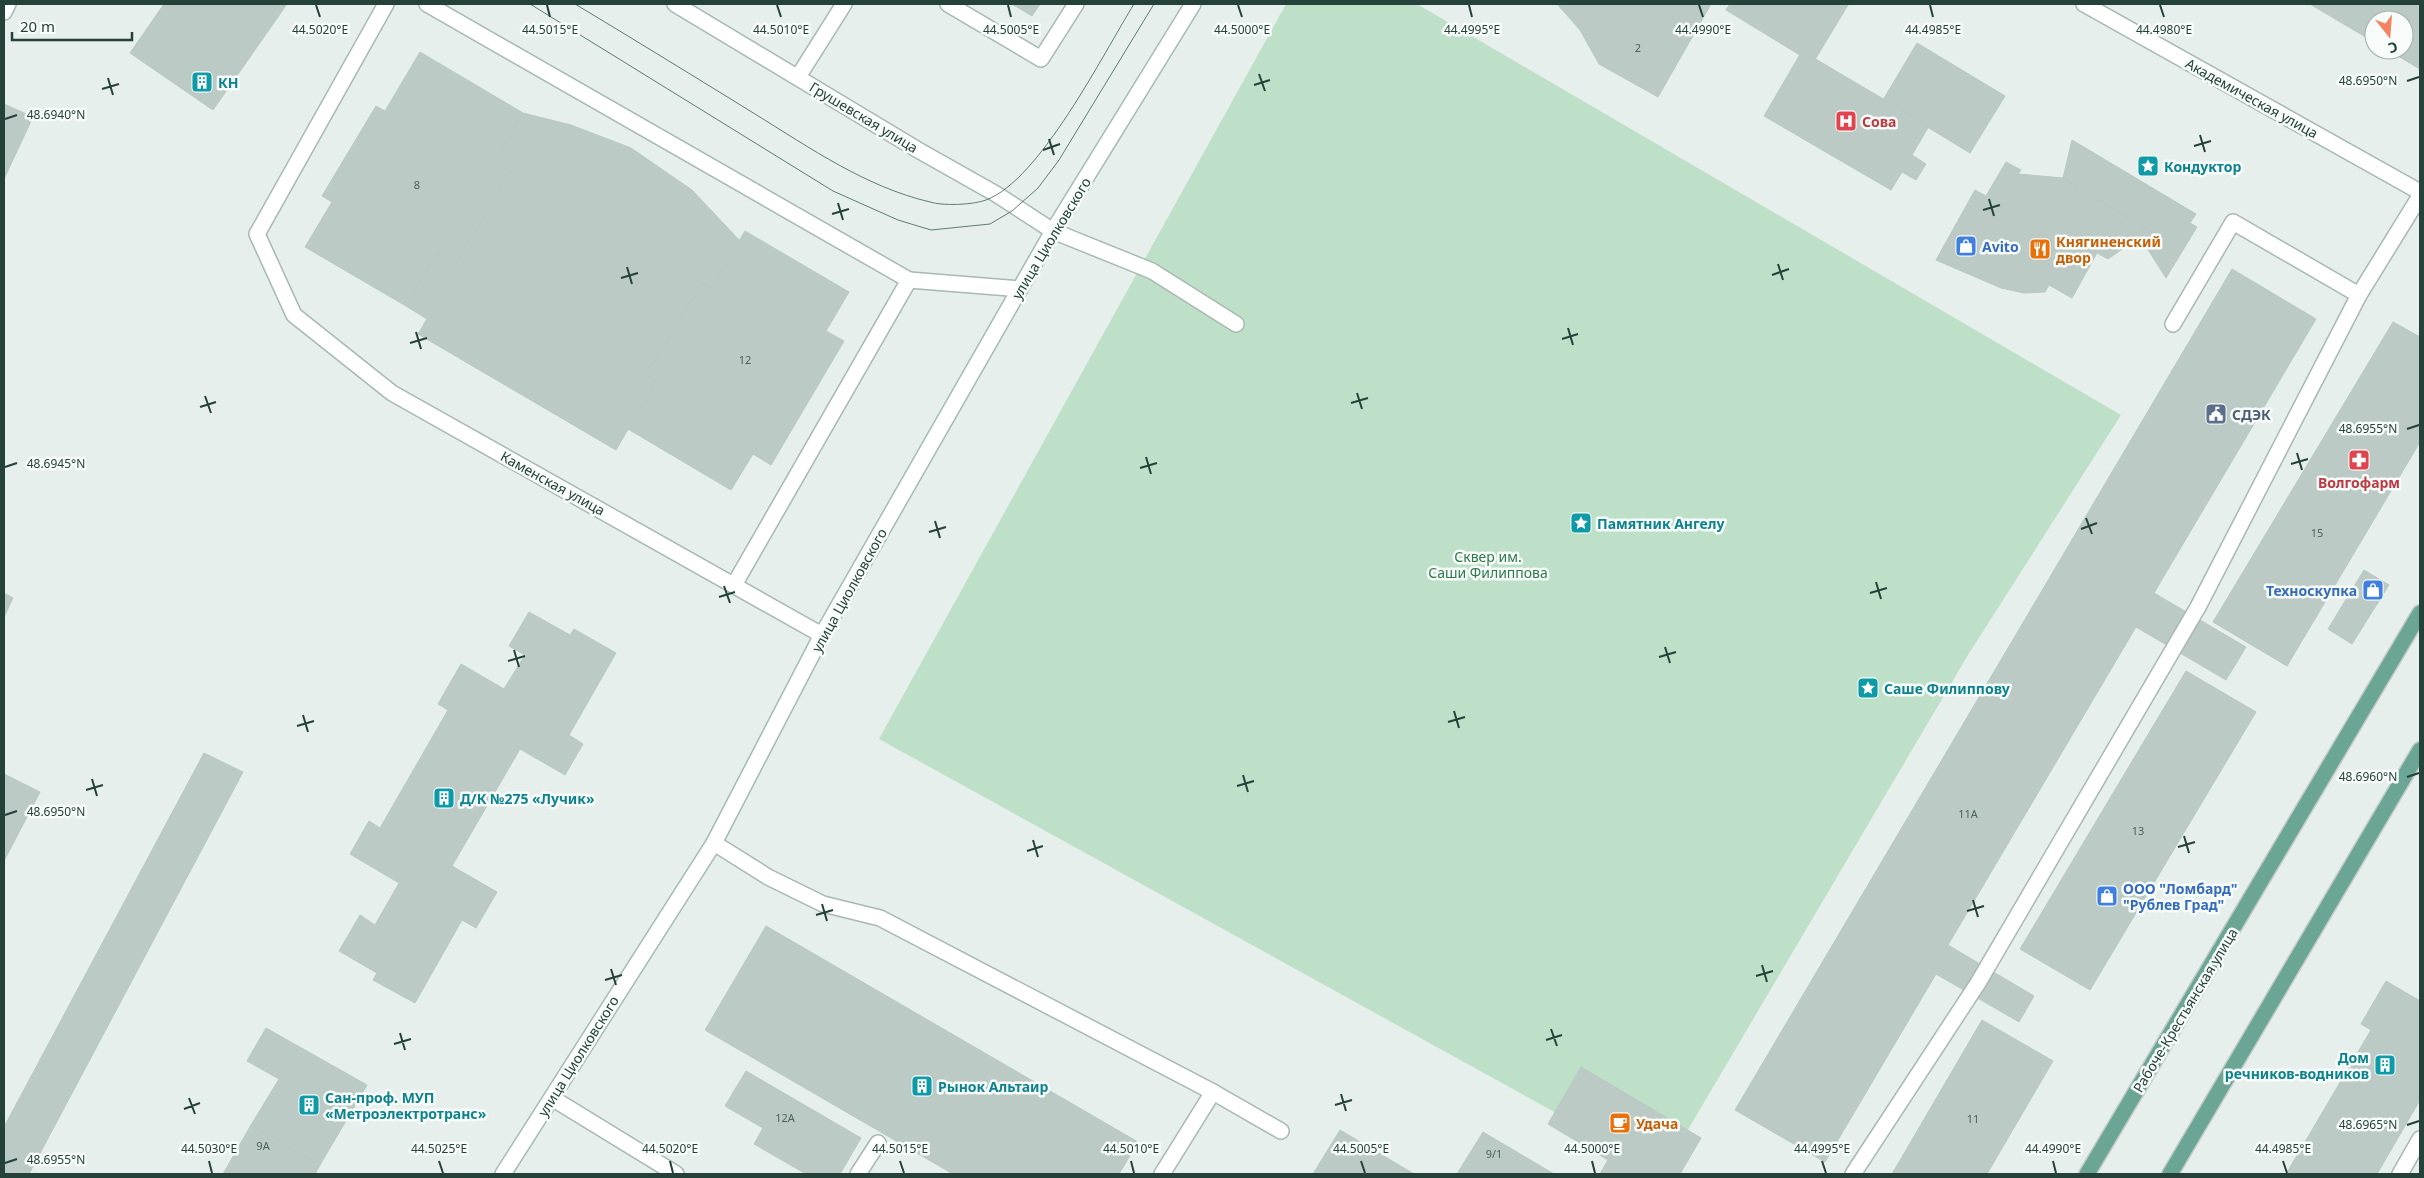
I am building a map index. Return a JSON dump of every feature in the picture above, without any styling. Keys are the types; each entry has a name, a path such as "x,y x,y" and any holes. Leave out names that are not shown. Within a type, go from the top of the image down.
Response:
{"main road":[{"name":"Рабоче-Крестьянская улица","path":"2087,1174 2420,613"},
{"path":"2170,1174 2420,750"}],"street":[{"path":"4,12 8,4"},
{"name":"Каменская улица","path":"386,4 257,234 294,315 392,393 822,635"},
{"path":"427,4 909,280 1020,290"},
{"name":"Грушевская улица","path":"675,4 996,194 1053,231 1152,271 1236,324"},
{"path":"798,77 844,4"},
{"path":"948,4 1042,59 1076,4"},
{"name":"улица Циолковского","path":"503,1174 714,843 822,635 1053,231 1193,4"},
{"name":"Академическая улица","path":"2084,4 2420,192"},
{"path":"1853,1174 1978,983 2198,607 2360,295 2420,196"},
{"path":"2173,324 2233,222 2360,295"},
{"path":"734,585 909,280"},
{"path":"714,843 768,877 823,904 880,918 1213,1092 1281,1131"},
{"path":"1162,1174 1213,1092"},
{"path":"552,1098 676,1174"},
{"path":"2400,1174 2420,1139"},
{"path":"858,1174 878,1143"}],"green space":[{"name":"Сквер им. Саши Филиппова","path":"1286,4 1417,4 2121,415 1968,655 1663,1172 879,739"}],"building":[{"name":"КН","path":"164,4 287,4 213,110 130,53"},
{"path":"1012,4 1040,4 1032,16"},
{"path":"1557,4 1711,4 1658,97 1599,64 1580,30"},
{"path":"1730,4 1848,5 1813,63 1726,10"},
{"path":"2310,4 2420,4 2420,69 2405,60 2414,60 2414,10 2364,10 2364,36"},
{"path":"1917,43 2005,96 1970,153 1883,100"},
{"name":"Сова","path":"1802,51 1929,126 1912,155 1926,164 1916,180 1902,172 1891,190 1764,116"},
{"path":"420,52 523,113 494,161 511,171 456,263 437,253 406,306 305,247 332,202 322,196 376,106 385,111"},
{"path":"4,104 33,117 4,179"},
{"path":"523,113 571,125 631,148 692,190 740,241 711,288 701,283 646,376 656,381 616,450 418,334 427,319 406,306 437,253 456,263 511,171 494,161"},
{"path":"2072,140 2196,214 2190,223 2197,227 2166,278 2140,237 2145,228 2063,178"},
{"path":"2006,162 2021,170 2018,174 2063,178 2145,228 2140,237 2108,259 2097,253 2072,298 2049,285 2045,292 2024,293 2001,288 1936,260 1975,190 1986,196"},
{"path":"745,231 849,292 826,331 844,341 771,465 753,454 731,490 628,429 656,381 646,376 701,283 711,288"},
{"path":"2232,269 2316,319 2154,593 2246,647 2226,680 2136,627 1948,945 2034,996 2019,1022 1936,974 1825,1162 1735,1110"},
{"path":"2393,322 2420,337 2420,442 2287,666 2213,622"},
{"path":"2364,570 2389,585 2352,644 2328,629"},
{"path":"4,593 13,598 4,617"},
{"name":"Д/К №275 «Лучик»","path":"529,612 570,635 574,629 616,653 569,735 583,744 565,775 520,749 452,866 497,892 476,928 462,920 415,1003 373,980 377,973 339,951 360,915 375,925 399,883 350,854 369,821 380,828 448,710 438,704 461,664 504,689 525,655 509,646"},
{"path":"2186,671 2256,712 2090,990 2020,949"},
{"path":"204,753 243,772 29,1174 4,1174 4,1127"},
{"path":"4,774 40,792 4,861"},
{"name":"Рынок Альтаир","path":"766,926 1138,1142 1119,1174 953,1174 705,1030"},
{"name":"Дом речников-водников","path":"2386,981 2420,1001 2420,1100 2377,1174 2286,1174 2371,1030 2361,1024"},
{"path":"1982,1020 2053,1061 1987,1174 1892,1174"},
{"name":"Сан-проф. МУП «Метроэлектротранс»","path":"266,1028 367,1085 320,1165 251,1125 279,1079 247,1061"},
{"path":"1581,1067 1701,1138 1680,1174 1600,1174 1608,1160 1548,1124"},
{"path":"746,1071 861,1138 840,1174 806,1174 754,1144 763,1128 725,1106"},
{"name":"Сан-проф. МУП «Метроэлектротранс»","path":"251,1125 320,1165 315,1174 223,1174"},
{"path":"1340,1130 1414,1174 1313,1174"},
{"path":"1483,1132 1554,1174 1457,1174"}],"tram line":[{"path":"530,4 833,191 898,220 931,230 990,224 1012,211 1038,188 1059,160 1154,4"},
{"path":"575,4 861,177 906,195 935,203 950,204 966,204 986,200 1007,188 1028,168 1069,113 1134,4"}],"place":[{"name":"КН","path":"202,82"},
{"name":"Сова","path":"1846,121"},
{"name":"Кондуктор","path":"2148,166"},
{"name":"Avito","path":"1966,246"},
{"name":"Княгиненский двор","path":"2040,249"},
{"name":"СДЭК","path":"2216,414"},
{"name":"Волгофарм","path":"2359,460"},
{"name":"Памятник Ангелу","path":"1581,523"},
{"name":"Техноскупка","path":"2373,590"},
{"name":"Саше Филиппову","path":"1868,688"},
{"name":"Д/К №275 «Лучик»","path":"444,798"},
{"name":"ООО \"Ломбард\" \"Рублев Град\"","path":"2107,896"},
{"name":"Дом речников-водников","path":"2385,1065"},
{"name":"Рынок Альтаир","path":"922,1086"},
{"name":"Сан-проф. МУП «Метроэлектротранс»","path":"309,1105"},
{"name":"Удача","path":"1620,1123"}]}
